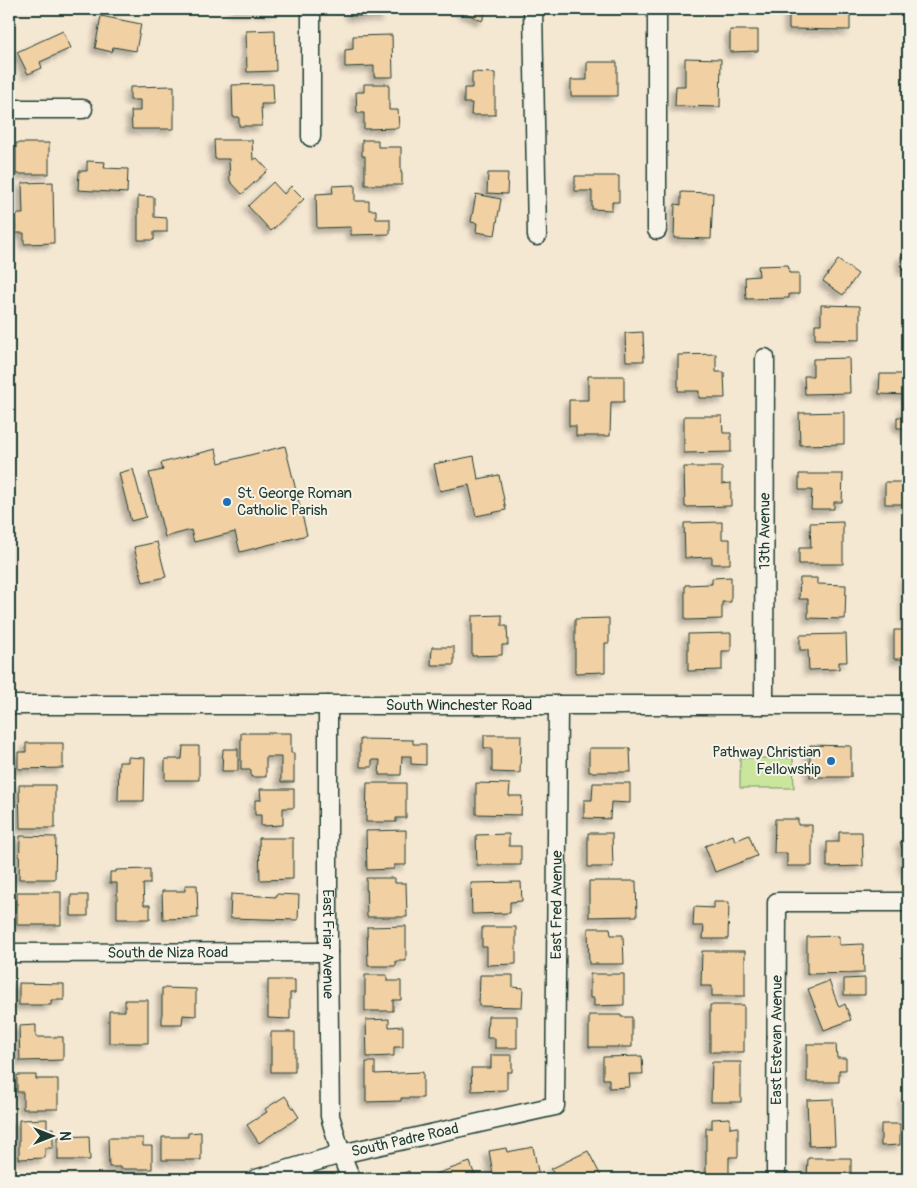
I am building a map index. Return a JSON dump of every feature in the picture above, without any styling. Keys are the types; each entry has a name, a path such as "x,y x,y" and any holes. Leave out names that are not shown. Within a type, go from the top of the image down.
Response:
{"street":[{"path":"311,9 311,137"},
{"path":"533,9 537,236"},
{"path":"657,9 657,230"},
{"path":"9,109 83,109"},
{"name":"13th Avenue","path":"764,705 765,358"},
{"name":"South Winchester Road","path":"9,705 908,705"},
{"name":"East Friar Avenue","path":"328,705 330,1116 341,1154 351,1179"},
{"name":"East Fred Avenue","path":"555,1106 558,705"},
{"name":"East Estevan Avenue","path":"776,1179 777,902 908,902"},
{"name":"South de Niza Road","path":"9,953 328,952"},
{"name":"South Padre Road","path":"256,1179 341,1154 555,1106"}],"green space":[{"path":"740,758 793,758 794,788 740,788"}],"building":[{"path":"232,9 277,9 277,11 232,11"},
{"path":"350,9 386,9 386,16 351,16"},
{"path":"457,9 487,9 482,21"},
{"path":"789,9 850,9 850,30 789,29"},
{"path":"101,16 141,24 136,51 113,47 112,52 95,48"},
{"path":"275,30 276,71 247,72 246,31"},
{"path":"730,30 758,30 758,51 730,52"},
{"path":"63,31 71,48 40,62 42,68 28,74 17,52"},
{"path":"392,35 393,77 374,77 374,66 345,67 345,50 353,49 353,36"},
{"path":"685,58 721,59 720,107 675,106 676,86 685,86"},
{"path":"587,62 617,62 617,96 571,96 571,80 587,80"},
{"path":"472,72 495,73 495,115 471,115 472,103 464,103 464,88 472,88"},
{"path":"273,84 274,104 261,104 262,126 239,126 239,117 233,117 232,85"},
{"path":"364,84 389,84 389,110 398,110 399,128 364,129 364,113 357,113 356,92 364,92"},
{"path":"174,86 174,129 132,129 131,111 140,111 140,100 130,100 130,87"},
{"path":"214,140 252,140 253,160 257,158 268,170 242,194 230,181 229,159 215,159"},
{"path":"362,140 378,140 378,147 401,147 402,185 365,185 365,156 362,156"},
{"path":"16,143 49,143 49,174 16,174"},
{"path":"87,161 105,162 104,168 128,169 127,193 78,190 79,171 87,171"},
{"path":"488,173 508,173 507,194 487,193"},
{"path":"575,176 619,176 619,202 612,202 612,210 592,209 592,191 575,191"},
{"path":"53,182 54,243 24,244 24,233 16,233 15,214 23,214 22,183"},
{"path":"273,182 284,194 291,186 304,199 271,231 248,206"},
{"path":"355,185 355,201 369,201 369,210 376,210 376,219 390,219 390,234 351,235 351,227 317,228 316,194 333,193 332,186"},
{"path":"681,192 713,193 711,239 674,238 675,204 681,205"},
{"path":"476,194 501,199 495,235 476,232 477,223 471,222"},
{"path":"138,196 154,197 154,217 167,218 167,232 154,232 154,240 138,240"},
{"path":"908,255 908,270 902,270 901,256"},
{"path":"838,260 858,274 843,295 823,281"},
{"path":"788,265 789,273 799,273 799,294 789,294 789,298 746,299 745,277 759,276 758,266"},
{"path":"821,305 860,306 860,340 815,339 815,324 821,324"},
{"path":"643,332 644,361 626,361 625,333"},
{"path":"716,354 716,372 724,372 725,398 699,398 699,391 678,391 678,355"},
{"path":"849,358 850,393 805,394 804,376 813,376 813,359"},
{"path":"880,374 908,374 908,395 879,394"},
{"path":"588,376 624,376 624,402 611,402 610,436 576,436 576,426 569,426 569,400 588,400"},
{"path":"904,406 908,406 908,433 905,433 904,428 897,428 897,417 904,417"},
{"path":"844,412 844,444 800,445 799,413"},
{"path":"684,416 722,416 723,433 731,433 731,452 684,453"},
{"name":"St. George Roman Catholic Parish","path":"285,446 307,535 240,552 235,532 194,542 191,530 165,537 149,473 163,470 161,463 216,449 219,463"},
{"path":"474,456 478,479 499,475 506,510 476,516 469,485 440,491 434,464"},
{"path":"684,467 722,467 722,484 731,483 731,506 685,507"},
{"path":"133,469 146,517 131,521 119,473"},
{"path":"799,474 843,474 842,502 834,502 834,509 811,509 812,490 799,490"},
{"path":"885,482 908,482 908,504 885,504"},
{"path":"722,522 722,539 730,539 730,564 712,564 712,557 685,558 684,523"},
{"path":"843,522 843,564 799,564 799,548 811,548 810,523"},
{"path":"157,542 166,577 143,582 134,547"},
{"path":"731,577 731,602 722,602 722,619 685,620 685,585 712,584 712,578"},
{"path":"905,577 908,577 908,621 905,621"},
{"path":"800,578 817,578 817,584 846,585 845,619 808,618 808,599 799,599"},
{"path":"502,615 502,626 507,626 508,645 502,645 502,655 472,656 472,616"},
{"path":"609,618 609,643 605,643 605,672 575,673 575,619"},
{"path":"894,630 908,630 908,659 894,659"},
{"path":"731,633 731,651 722,651 722,670 688,671 688,634"},
{"path":"846,634 847,662 839,662 839,669 809,670 808,650 800,650 800,635"},
{"path":"432,647 454,647 454,665 431,665"},
{"path":"241,733 291,733 291,753 294,753 294,782 281,782 281,757 266,757 266,777 251,777 251,770 241,770"},
{"path":"484,735 521,735 520,773 492,772 492,748 484,748"},
{"path":"360,739 413,740 413,744 426,744 426,765 411,764 411,756 402,756 401,775 379,775 380,760 372,760 372,767 360,767"},
{"path":"26,743 63,743 63,768 18,769 18,752 26,752"},
{"name":"Pathway Christian Fellowship","path":"810,745 851,746 851,777 810,777"},
{"path":"183,746 199,746 199,780 165,780 165,759 182,759"},
{"path":"589,748 630,748 631,772 589,772"},
{"path":"223,749 238,749 238,771 222,771"},
{"path":"128,757 145,758 144,801 118,801 119,762 128,762"},
{"path":"367,783 406,783 406,818 396,818 396,822 366,822"},
{"path":"476,783 510,784 509,796 522,796 521,815 476,814"},
{"path":"593,783 630,783 630,803 611,802 610,819 584,818 584,800 592,800"},
{"path":"19,785 55,785 55,828 20,828"},
{"path":"260,789 294,789 294,808 283,808 283,825 261,826 261,815 255,815 255,800 261,800"},
{"path":"775,819 798,819 798,825 812,825 812,866 787,866 787,853 774,853"},
{"path":"406,830 406,865 394,865 394,869 367,870 366,831"},
{"path":"839,832 862,832 863,866 827,867 827,842 839,842"},
{"path":"588,833 612,833 613,867 588,867"},
{"path":"509,834 509,846 521,846 521,865 477,865 476,835"},
{"path":"733,835 735,841 749,835 757,856 715,872 705,846"},
{"path":"20,836 56,837 55,879 19,879"},
{"path":"259,838 293,838 293,879 260,880"},
{"path":"908,839 907,875 902,861 906,860 900,842"},
{"path":"150,869 150,884 143,884 144,905 150,905 150,919 117,919 117,883 110,883 110,872 116,872 116,870"},
{"path":"366,878 395,878 395,883 406,883 407,917 367,917"},
{"path":"589,881 636,881 637,916 589,917"},
{"path":"521,882 522,901 510,902 510,913 472,914 471,883"},
{"path":"185,885 197,885 198,918 163,919 162,891 185,891"},
{"path":"17,892 61,892 61,925 17,925"},
{"path":"231,894 276,897 276,894 299,895 298,920 230,918"},
{"path":"71,895 88,895 88,916 71,916"},
{"path":"714,902 729,902 728,939 703,939 704,926 693,926 694,907 714,908"},
{"path":"406,926 406,961 396,961 396,966 368,966 367,927"},
{"path":"482,927 516,927 516,964 487,965 487,947 482,947"},
{"path":"588,928 610,928 611,935 623,935 624,964 589,964"},
{"path":"839,936 839,945 863,944 864,973 807,974 807,937"},
{"path":"702,951 745,951 745,996 712,996 712,986 701,986"},
{"path":"590,974 624,974 624,1005 594,1006 594,998 590,998"},
{"path":"365,975 387,975 387,981 401,981 401,1000 393,1000 393,1011 365,1011"},
{"path":"480,975 513,975 513,987 523,988 522,1007 479,1006"},
{"path":"865,978 865,995 844,995 844,979"},
{"path":"268,980 295,980 295,993 290,993 290,1019 268,1018"},
{"path":"829,981 839,1007 845,1004 851,1020 824,1030 808,989"},
{"path":"19,983 64,984 64,1000 51,1000 51,1005 19,1005"},
{"path":"162,988 196,989 196,1016 183,1015 182,1024 162,1024"},
{"path":"125,1000 148,1000 148,1043 109,1043 109,1011 125,1011"},
{"path":"710,1005 744,1005 744,1052 710,1052"},
{"path":"589,1015 632,1017 632,1047 589,1047"},
{"path":"488,1016 517,1016 517,1048 495,1048 495,1038 487,1038"},
{"path":"389,1019 389,1027 403,1026 403,1047 394,1047 394,1056 367,1057 366,1020"},
{"path":"36,1025 36,1037 63,1037 63,1060 20,1061 19,1026"},
{"path":"271,1032 295,1032 295,1072 271,1072"},
{"path":"807,1044 836,1044 837,1058 846,1058 846,1070 839,1070 839,1082 807,1082"},
{"path":"491,1055 512,1055 512,1072 507,1072 507,1090 472,1091 471,1068 491,1068"},
{"path":"642,1056 643,1074 629,1074 630,1087 609,1088 609,1079 603,1079 603,1057"},
{"path":"366,1062 375,1062 375,1074 423,1072 423,1098 401,1098 401,1101 366,1102"},
{"path":"712,1062 741,1062 741,1102 711,1102"},
{"path":"17,1075 36,1075 36,1079 58,1079 58,1109 23,1109 23,1092 17,1092"},
{"path":"285,1096 299,1117 259,1143 247,1125 267,1112 265,1109"},
{"path":"904,1096 908,1096 908,1118 904,1118"},
{"path":"833,1099 835,1145 809,1146 807,1100"},
{"path":"730,1118 730,1128 738,1127 738,1157 729,1157 729,1174 706,1174 706,1128 712,1128 712,1119"},
{"path":"47,1119 47,1129 53,1128 53,1148 45,1148 45,1158 19,1159 19,1120"},
{"path":"881,1124 900,1124 900,1145 881,1146"},
{"path":"201,1132 201,1160 162,1160 162,1137 188,1137 188,1133"},
{"path":"89,1136 90,1160 58,1160 58,1137"},
{"path":"108,1138 143,1138 143,1146 152,1146 152,1169 109,1167"},
{"path":"533,1147 539,1176 523,1179 494,1179 489,1151 506,1148 507,1152"},
{"path":"588,1151 601,1176 594,1179 556,1179 551,1169"},
{"path":"808,1158 851,1158 851,1179 807,1179"},
{"path":"470,1162 476,1179 434,1179 433,1175"},
{"path":"409,1171 412,1179 389,1179"}],"place":[{"name":"St. George Roman Catholic Parish","path":"227,502"},
{"name":"Pathway Christian Fellowship","path":"831,761"}]}
